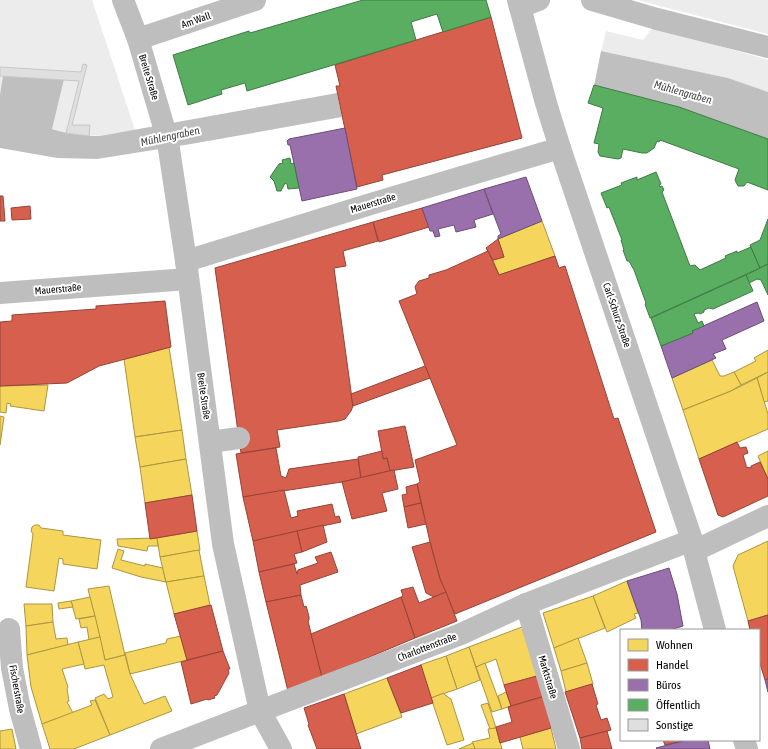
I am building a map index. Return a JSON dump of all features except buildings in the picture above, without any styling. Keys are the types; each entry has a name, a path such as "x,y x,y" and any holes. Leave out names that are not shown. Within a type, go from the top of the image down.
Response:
{"street":[{"name":"Breite Straße","path":"123,0 138,39 164,124 187,270 223,544 260,711 281,749"},
{"name":"Am Wall","path":"138,39 255,0"},
{"path":"592,0 657,19 768,47"},
{"name":"Carl-Schurz-Straße","path":"525,2 560,148 693,546 715,629"},
{"name":"Mauerstraße","path":"0,293 187,270 374,203 560,148"},
{"path":"210,442 239,438"},
{"name":"Charlottenstraße","path":"161,749 461,634 526,604 693,546 764,518"},
{"name":"Marktstraße","path":"526,604 569,749"},
{"name":"Fischerstraße","path":"9,629 12,668 20,709 31,749"}],"shaded area":[{"path":"0,0 92,0 135,130 100,136 66,133 0,112"},
{"path":"637,0 768,0 768,34"},
{"path":"653,27 768,60 768,92 728,78 601,51 606,31 643,40"}],"water":[{"name":"Mühlengraben","path":"601,51 728,78 768,92 768,139 679,107 594,85"},
{"name":"Mühlengraben","path":"3,76 64,79 52,129 82,135 100,136 337,93 342,117 97,159 57,158 0,148 0,95"}],"pier":[{"path":"600,49 594,85 592,85"}]}
